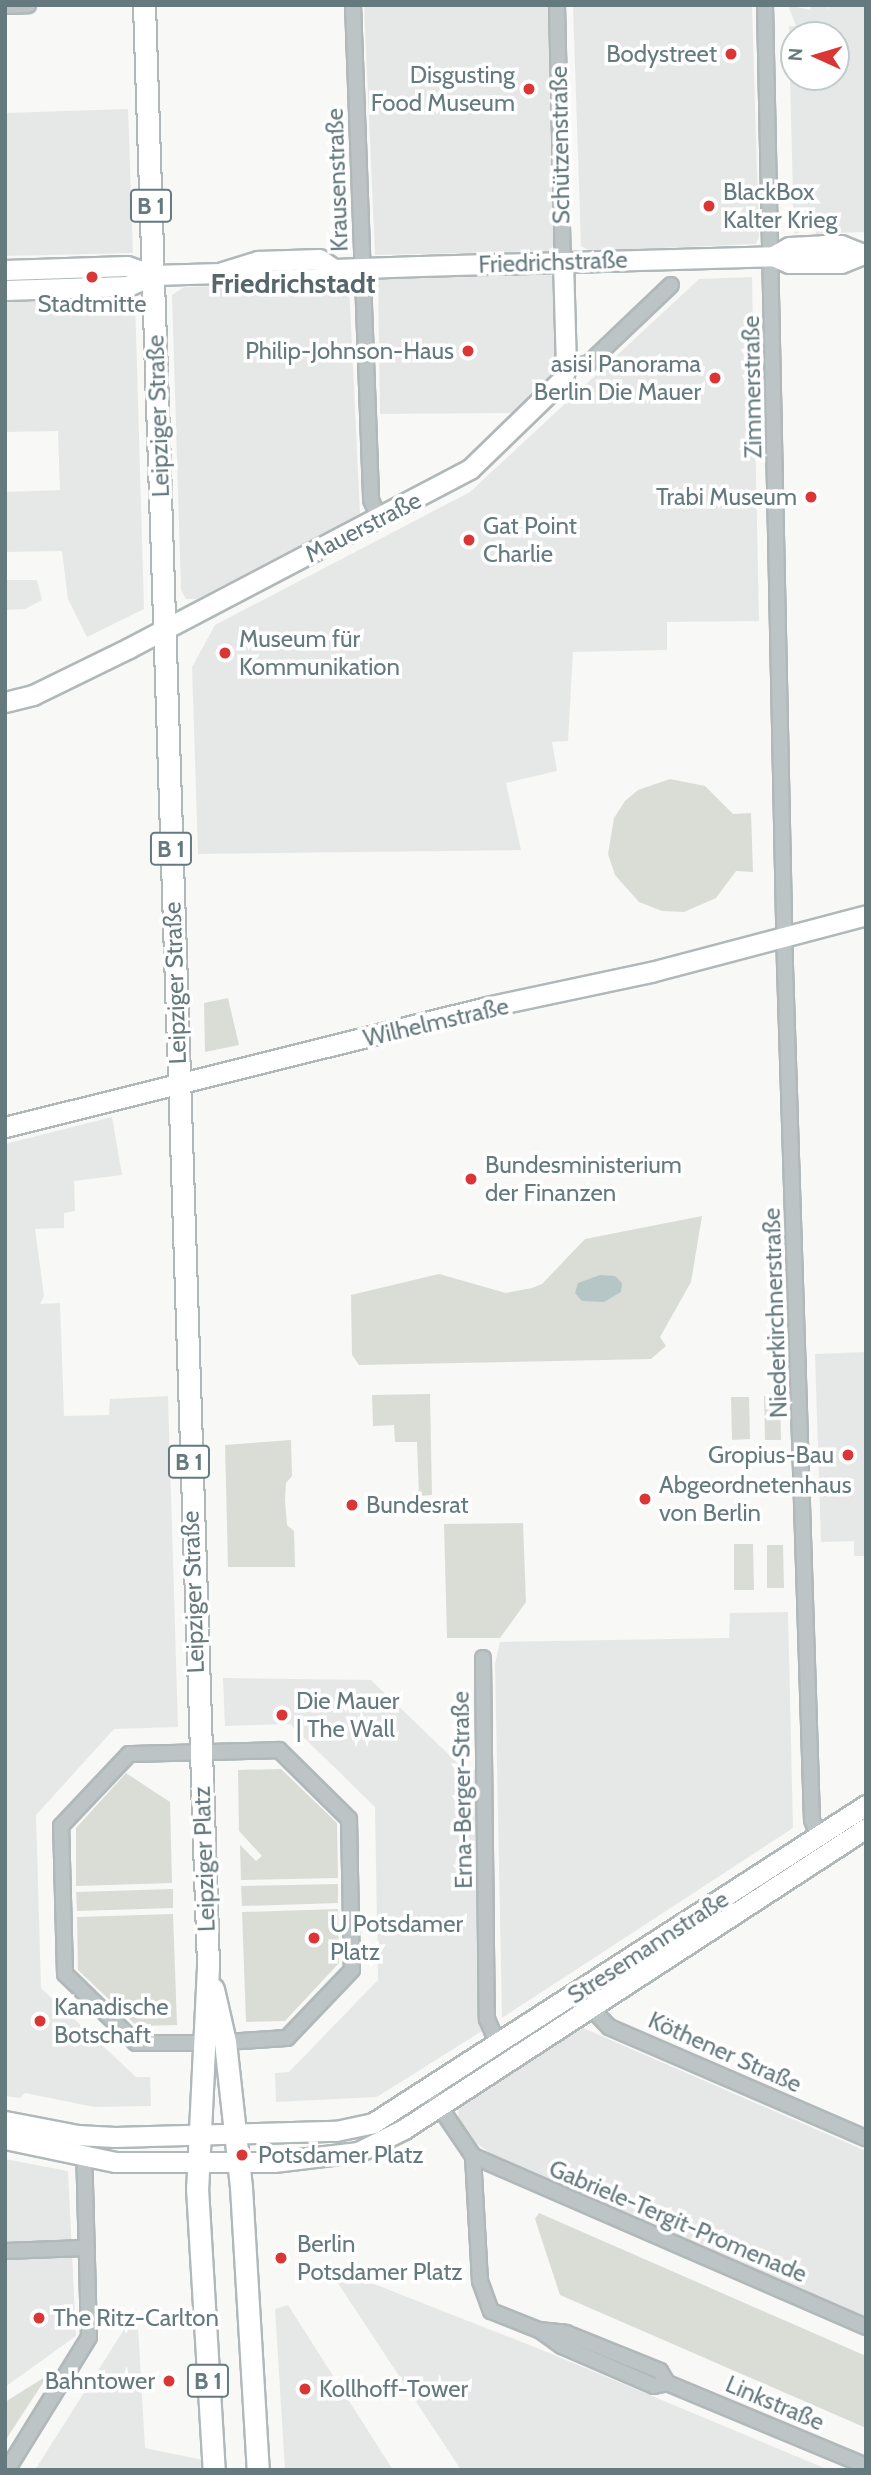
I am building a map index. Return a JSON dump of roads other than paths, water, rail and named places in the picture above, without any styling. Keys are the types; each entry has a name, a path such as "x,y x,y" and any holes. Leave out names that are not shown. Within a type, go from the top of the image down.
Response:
{"main road":[{"name":"Leipziger Straße","path":"144,5 198,1751"},
{"name":"Friedrichstraße","path":"5,289 128,285 153,275 221,273 257,280 317,278 334,269 363,268 773,256 789,263 841,262 863,253"},
{"name":"Schützenstraße","path":"563,262 566,368"},
{"name":"Friedrichstraße","path":"5,270 127,266 153,275"},
{"name":"Mauerstraße","path":"5,702 33,695 164,630 470,469 555,390 566,368"},
{"name":"Wilhelmstraße","path":"5,1127 486,1007 651,972 866,915"},
{"name":"Leipziger Platz","path":"198,1751 208,1967 202,2043 201,2134"},
{"name":"Stresemannstraße","path":"434,2098 822,1845 866,1805"},
{"name":"Stresemannstraße","path":"822,1845 866,1828"},
{"name":"Leipziger Platz","path":"208,1967 225,2042 233,2133"},
{"name":"Stresemannstraße","path":"434,2098 498,2045 583,2001"},
{"path":"5,2139 84,2145 201,2134 356,2128 434,2098"},
{"path":"5,2120 84,2145 115,2162 238,2161 348,2155 391,2137 434,2098"},
{"name":"B 1","path":"233,2133 238,2161 258,2470"},
{"name":"B 1","path":"201,2134 199,2161 203,2292 214,2470"}],"street":[{"path":"5,6 28,5"},
{"name":"Krausenstraße","path":"353,5 372,500 379,518"},
{"name":"Schützenstraße","path":"557,5 563,262"},
{"name":"Zimmerstraße","path":"765,5 773,256 785,935"},
{"path":"566,368 589,363 671,285"},
{"name":"Niederkirchnerstraße","path":"785,935 812,1820 822,1845"},
{"name":"Erna-Berger-Straße","path":"483,1658 486,2019 498,2045"},
{"name":"Leipziger Platz","path":"202,2043 136,2043 66,1976 61,1832 64,1821 126,1755 198,1751 281,1751 347,1814 351,1824 352,1970 287,2038 225,2042"},
{"name":"Köthener Straße","path":"583,2001 609,2027 866,2138"},
{"path":"434,2098 473,2155"},
{"path":"7,2470 84,2350 89,2332 84,2248 84,2145"},
{"name":"Linkstraße","path":"473,2155 483,2299 500,2316 540,2330 566,2333 660,2371 667,2383 866,2466"},
{"name":"Gabriele-Tergit-Promenade","path":"473,2155 866,2327"},
{"path":"5,2251 84,2248"}],"place":[{"name":"Bodystreet","path":"731,54"},
{"name":"Disgusting Food Museum","path":"529,89"},
{"name":"BlackBox Kalter Krieg","path":"709,206"},
{"name":"Stadtmitte","path":"92,277"},
{"name":"Philip-Johnson-Haus","path":"468,351"},
{"name":"asisi Panorama Berlin Die Mauer","path":"715,378"},
{"name":"Trabi Museum","path":"811,497"},
{"name":"Gat Point Charlie","path":"469,540"},
{"name":"Museum für Kommunikation","path":"225,653"},
{"name":"Bundesministerium der Finanzen","path":"471,1179"},
{"name":"Gropius-Bau","path":"848,1455"},
{"name":"Abgeordnetenhaus von Berlin","path":"645,1499"},
{"name":"Bundesrat","path":"352,1505"},
{"name":"Die Mauer | The Wall","path":"282,1715"},
{"name":"U Potsdamer Platz","path":"314,1938"},
{"name":"Kanadische Botschaft","path":"40,2021"},
{"name":"Potsdamer Platz","path":"242,2155"},
{"name":"Berlin Potsdamer Platz","path":"281,2258"},
{"name":"The Ritz-Carlton","path":"39,2318"},
{"name":"Bahntower","path":"169,2381"},
{"name":"Kollhoff-Tower","path":"305,2389"}],"district":[{"name":"Friedrichstadt","path":"293,283"}]}
